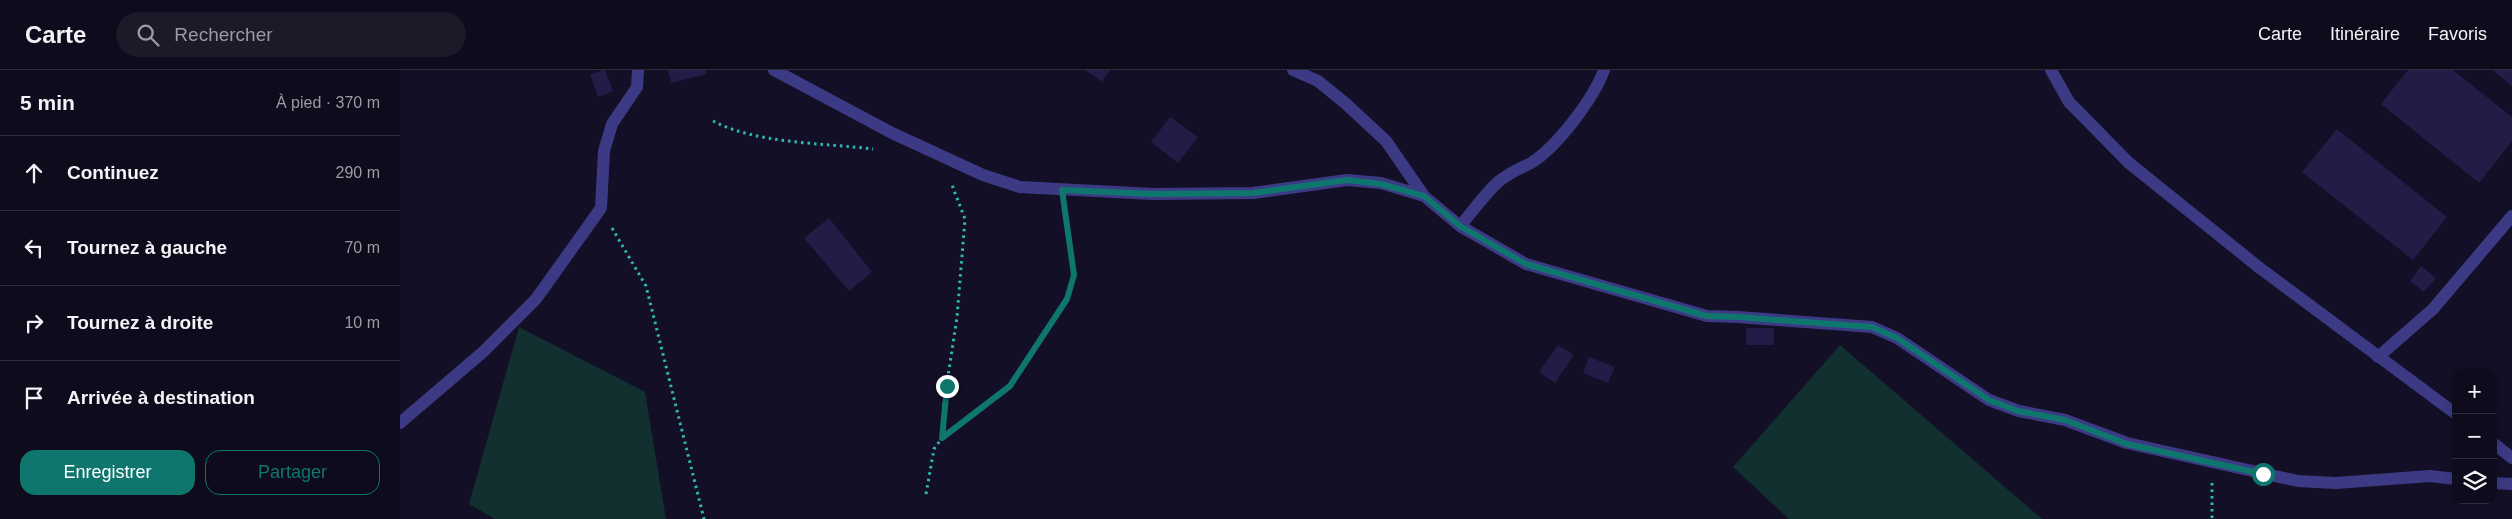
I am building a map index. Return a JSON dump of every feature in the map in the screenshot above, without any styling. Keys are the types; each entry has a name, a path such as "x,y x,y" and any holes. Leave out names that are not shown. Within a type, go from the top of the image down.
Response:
{"street":[{"path":"400,422 483,352 536,299 601,208 604,151 612,124 636,87 638,70"},
{"path":"774,70 892,133 983,175 1020,187 1153,194 1253,193 1347,180 1381,184 1424,196"},
{"path":"1293,70 1318,81 1346,103 1386,141 1424,196 1460,226 1526,264 1707,316 1872,327 1897,338 1989,400 2018,411 2065,420 2127,444 2298,481 2336,483 2430,476 2452,479"},
{"path":"1460,226 1497,183 1513,170 1532,162 1557,139 1581,112 1600,82 1604,70"},
{"path":"2051,70 2069,102 2129,163 2261,269 2452,411"},
{"path":"2378,357 2433,309 2512,216"},
{"path":"2497,446 2512,458"},
{"path":"2497,482 2512,484"}],"path":[{"path":"713,121 729,129 752,136 876,149"},
{"path":"942,156 965,219 957,317 944,403 942,438"},
{"path":"926,494 934,449 942,438 1010,386 1067,299 1074,275 1062,190"},
{"path":"601,208 646,286 704,519"},
{"path":"2212,462 2212,519"}],"green space":[{"path":"519,327 645,392 666,519 495,519 469,504"},
{"path":"1840,345 2042,519 1789,519 1733,467"}],"building":[{"path":"605,70 613,91 598,97 590,75"},
{"path":"668,70 706,70 707,74 671,83"},
{"path":"1085,70 1110,70 1102,82"},
{"path":"2408,70 2453,70 2512,117 2512,141 2479,183 2381,104"},
{"path":"2492,70 2512,70 2512,86"},
{"path":"1170,117 1198,137 1178,163 1151,142"},
{"path":"2337,129 2447,217 2413,260 2302,172"},
{"path":"829,218 872,272 849,291 804,238"},
{"path":"2421,266 2436,278 2424,292 2410,281"},
{"path":"1746,328 1774,328 1774,345 1746,345"},
{"path":"1558,345 1574,355 1555,383 1539,372"},
{"path":"1589,357 1615,367 1608,383 1583,373"}],"route":[{"path":"947,386 942,438 1010,386 1067,299 1074,275 1062,190 1153,194 1253,193 1347,180 1381,184 1424,196 1460,226 1526,264 1616,288 1707,316 1872,327 1897,338 1989,400 2018,411 2065,420 2127,444 2263,474"}]}
